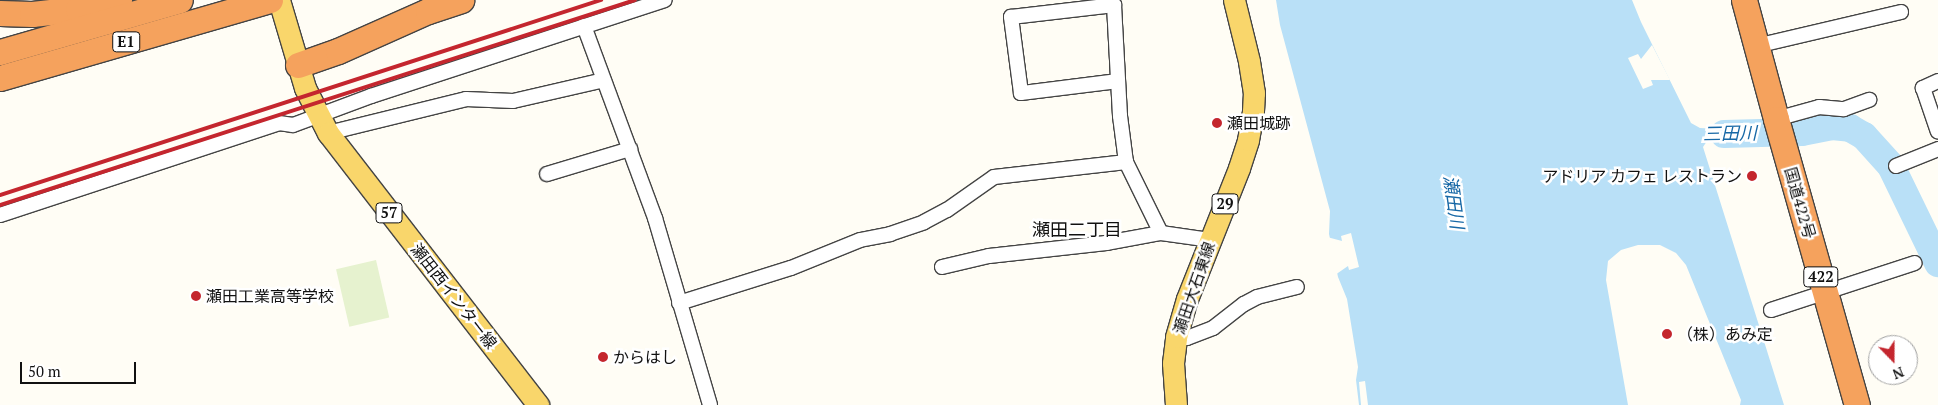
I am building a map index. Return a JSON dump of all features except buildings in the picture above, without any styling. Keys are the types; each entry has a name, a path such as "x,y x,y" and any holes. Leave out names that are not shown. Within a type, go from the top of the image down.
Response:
{"highway":[{"path":"0,14 32,14 78,9 119,0"},
{"name":"E1","path":"0,52 180,0"},
{"path":"298,65 338,51 428,10 460,0"},
{"name":"国道422号","path":"1744,0 1776,121 1857,405"},
{"name":"E1","path":"0,78 261,3"}],"main road":[{"name":"瀬田西インター線","path":"279,0 298,65 323,124 538,405"},
{"name":"瀬田大石東線","path":"1176,405 1173,363 1176,337 1187,299 1239,168 1248,140 1253,111 1254,93 1249,61 1234,0"}],"street":[{"path":"323,124 371,96 665,0"},
{"path":"1118,81 1021,93 1011,17 1114,5 1118,81 1126,162 1161,233"},
{"path":"1756,46 1901,12"},
{"path":"584,26 630,150 669,264 710,405"},
{"path":"0,215 279,123 293,125 323,124 466,99 513,101 604,80"},
{"path":"1938,81 1923,88 1938,132"},
{"path":"1776,121 1819,107 1844,109 1869,100"},
{"path":"1896,166 1938,149"},
{"path":"547,174 630,150"},
{"path":"679,303 791,268 860,240 890,234 924,222 946,210 994,177 1126,162"},
{"path":"942,267 989,256 1106,243 1161,233 1210,240"},
{"path":"1771,310 1915,263"},
{"path":"1176,337 1187,338 1213,328 1244,304 1257,297 1297,287"}],"green space":[{"path":"376,260 389,317 349,327 336,269"}],"water":[{"name":"瀬田川","path":"1276,0 1632,0 1691,123 1700,128 1737,130 1758,128 1763,142 1707,141 1703,147 1784,405 1740,405 1741,400 1686,265 1676,253 1660,245 1638,245 1621,250 1608,261 1606,280 1628,405 1359,405 1356,380 1358,367 1347,299 1338,277 1329,234 1330,211 1280,25"}],"pier":[{"path":"1652,45 1670,80 1651,80 1653,85 1643,89 1628,58 1638,54 1641,59"},
{"path":"1351,233 1359,267 1349,270 1348,266 1335,275 1327,237 1342,241 1341,236"},
{"path":"1365,381 1368,405 1361,405 1359,382"}],"waterway":[{"name":"三田川","path":"1724,134 1802,132 1832,126 1850,128 1864,136 1891,166 1938,263"}],"railway":[{"path":"0,195 601,0"},
{"path":"0,205 635,0"}],"place":[{"name":"瀬田城跡","path":"1217,123"},
{"name":"アドリア カフェ レストラン","path":"1752,176"},
{"name":"瀬田工業高等学校","path":"196,296"},
{"name":"（株）あみ定","path":"1667,334"},
{"name":"からはし","path":"603,357"}],"district":[{"name":"瀬田二丁目","path":"1077,229"}]}
